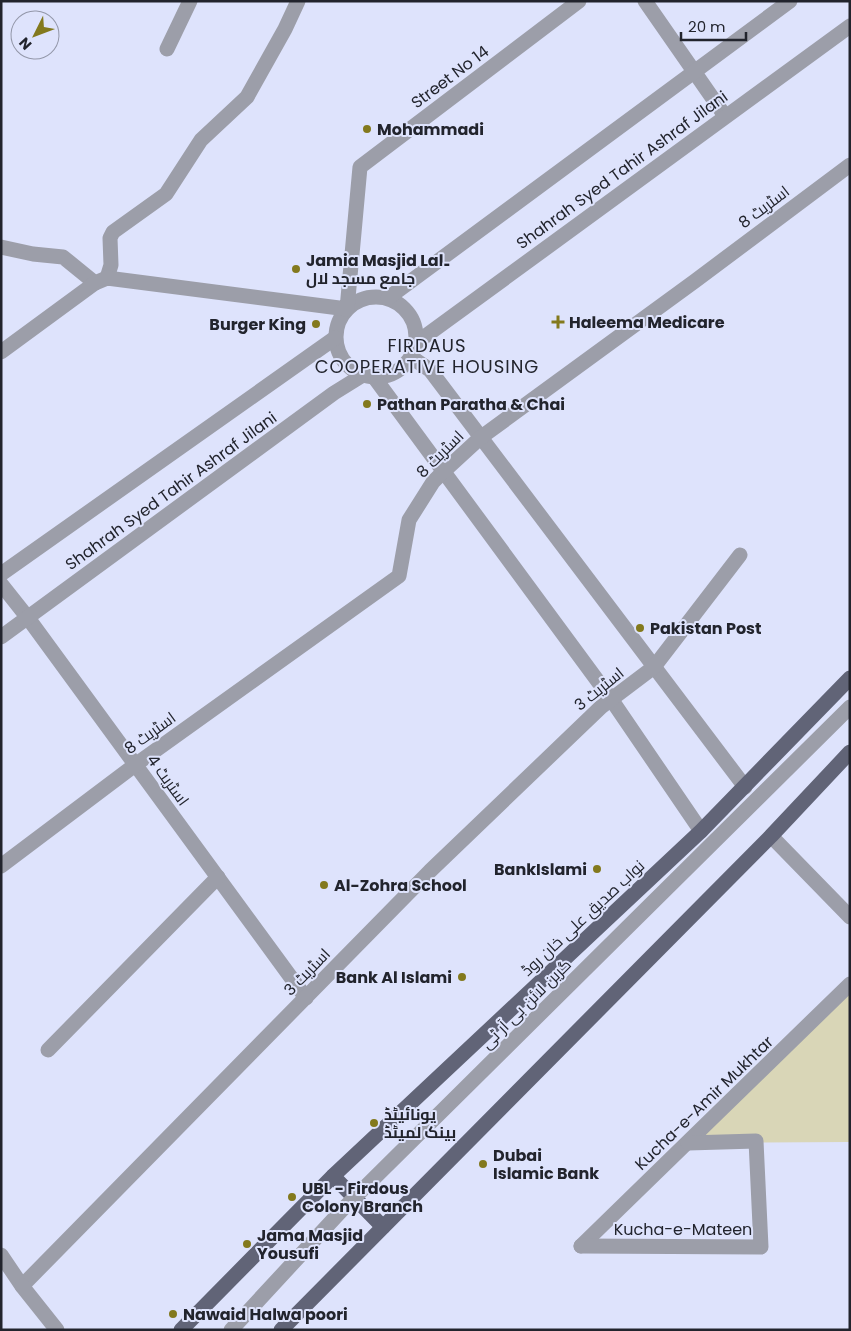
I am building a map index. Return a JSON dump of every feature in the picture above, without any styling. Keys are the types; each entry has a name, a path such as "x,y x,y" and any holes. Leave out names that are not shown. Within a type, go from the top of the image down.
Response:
{"main road":[{"name":"نواب صدیق علی خان روڈ","path":"181,1330 333,1176 701,831 850,678"},
{"path":"281,1330 771,836 850,752"},
{"path":"333,1176 383,1227"}],"street":[{"path":"167,50 190,1"},
{"path":"1,352 101,281 112,266 110,238 113,232 166,194 201,140 247,97 285,29 298,1"},
{"name":"Street No 14","path":"347,309 360,167 579,1"},
{"path":"645,1 725,116"},
{"path":"388,298 790,1"},
{"name":"Shahrah Syed Tahir Ashraf Jilani","path":"414,350 725,116 850,26"},
{"name":"اسٹریٹ 8","path":"1,866 136,765 399,576 410,520 432,482 480,438 850,165"},
{"path":"1,247 33,254 64,257 101,281 347,309"},
{"path":"372,297 388,298 400,305 410,316 416,329 414,350 400,369 388,376 368,376 351,369 342,358 336,338 338,324 347,309 358,301 372,297"},
{"name":"Shahrah Syed Tahir Ashraf Jilani","path":"1,574 336,338"},
{"path":"414,350 745,786"},
{"path":"368,376 443,472 611,699 701,831"},
{"name":"Shahrah Syed Tahir Ashraf Jilani","path":"1,637 334,393 368,376"},
{"name":"اسٹریٹ 3","path":"22,1286 430,871 601,707 654,667 740,555"},
{"name":"اسٹریٹ 4","path":"1,584 28,618 306,998"},
{"name":"گرین لائن بی آر ٹی","path":"231,1330 342,1210 850,707"},
{"path":"771,836 850,917"},
{"path":"48,1050 218,877"},
{"name":"Kucha-e-Amir Mukhtar","path":"581,1246 850,984"},
{"name":"Kucha-e-Mateen","path":"581,1246 761,1247 756,1141 688,1143"},
{"path":"1,1255 22,1286 57,1330"}],"shaded area":[{"path":"850,984 850,1142 688,1143"}],"place":[{"name":"Mohammadi","path":"367,129"},
{"name":"Jamia Masjid Lal۔ جامع مسجد لال","path":"296,269"},
{"name":"Haleema Medicare","path":"558,322"},
{"name":"Burger King","path":"316,324"},
{"name":"Pathan Paratha & Chai","path":"367,404"},
{"name":"Pakistan Post","path":"640,628"},
{"name":"BankIslami","path":"597,869"},
{"name":"Al-Zohra School","path":"324,885"},
{"name":"Bank Al Islami","path":"462,977"},
{"name":"یونائیٹڈ بینک لمیٹڈ","path":"374,1123"},
{"name":"Dubai Islamic Bank","path":"483,1164"},
{"name":"UBL - Firdous Colony Branch","path":"292,1197"},
{"name":"Jama Masjid Yousufi","path":"247,1244"},
{"name":"Nawaid Halwa poori","path":"173,1314"}],"district":[{"name":"FIRDAUS COOPERATIVE HOUSING","path":"427,355"}]}
